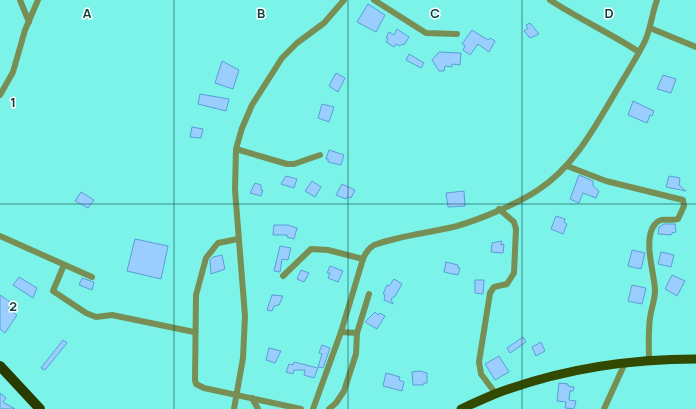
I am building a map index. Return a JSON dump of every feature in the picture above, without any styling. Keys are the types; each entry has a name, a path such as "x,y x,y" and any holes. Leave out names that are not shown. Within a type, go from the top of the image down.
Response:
{"highway":[{"path":"0,366 40,409"}],"main road":[{"path":"461,409 496,394 553,377 625,363 696,359"}],"street":[{"path":"20,0 29,22"},
{"path":"0,94 13,72 29,22 38,0"},
{"path":"234,409 245,330 244,293 234,190 236,150 242,128 252,105 282,58 324,23 344,0"},
{"path":"374,0 426,32 457,34"},
{"path":"550,0 583,20 616,37 639,52"},
{"path":"313,409 341,332 363,259 373,246 416,234 458,226 499,209 538,190 567,166 592,132 639,52 650,28 657,0"},
{"path":"650,28 696,47"},
{"path":"236,150 287,164 294,164 320,156"},
{"path":"567,166 606,181 683,200 684,206 678,219 663,219 659,221 653,229 651,260 656,293 648,339 649,361"},
{"path":"496,394 481,374 479,362 490,293 494,286 507,284 514,273 516,229 514,222 499,209"},
{"path":"0,236 92,277"},
{"path":"238,239 218,242 206,258 196,295 194,332 194,374 196,384 204,388 301,409"},
{"path":"283,276 311,249 328,250 363,259"},
{"path":"64,265 52,292 86,313 96,317 112,315 194,332"},
{"path":"329,409 336,403 344,390 356,354 357,333 368,294"},
{"path":"341,332 357,333"},
{"path":"604,409 625,363"},
{"path":"252,398 258,409"}],"building":[{"path":"368,4 385,15 376,32 357,22"},
{"path":"530,23 539,34 530,38 524,31 528,28 526,25"},
{"path":"397,29 409,37 404,45 402,44 400,46 396,44 394,47 386,42 388,39 386,38 389,32 394,35"},
{"path":"472,30 488,40 490,38 495,41 489,52 478,44 470,55 463,50 465,46 462,44"},
{"path":"439,52 461,53 460,65 452,64 452,67 445,66 444,71 439,71 432,60"},
{"path":"409,54 424,63 421,68 406,60"},
{"path":"222,61 239,70 233,89 215,83"},
{"path":"336,73 345,78 338,92 329,86"},
{"path":"663,75 676,79 671,93 657,89"},
{"path":"200,94 229,99 226,111 198,104"},
{"path":"633,101 654,111 652,116 650,115 647,123 628,115"},
{"path":"322,104 334,107 329,122 318,118"},
{"path":"192,127 203,129 201,138 190,137"},
{"path":"329,150 344,155 341,165 328,162 328,159 326,159"},
{"path":"579,175 593,181 593,186 599,191 596,198 583,193 579,203 570,199"},
{"path":"286,176 297,179 294,188 281,184"},
{"path":"669,176 680,178 679,185 686,191 666,187"},
{"path":"312,181 321,187 315,197 305,191"},
{"path":"255,183 261,185 261,190 263,190 261,196 250,193"},
{"path":"342,184 355,190 351,198 347,197 346,199 336,195"},
{"path":"464,191 465,206 448,207 446,193"},
{"path":"81,192 94,200 88,208 75,201"},
{"path":"556,216 565,219 564,222 567,224 563,234 551,229"},
{"path":"664,224 675,224 676,232 672,233 671,235 658,234 659,227"},
{"path":"274,225 288,225 297,228 294,239 287,237 287,235 273,235"},
{"path":"135,239 168,246 161,279 127,271"},
{"path":"502,241 501,245 504,244 503,253 491,252 492,243"},
{"path":"280,246 291,248 288,260 282,259 280,272 274,271"},
{"path":"632,250 645,253 641,269 628,266"},
{"path":"661,252 674,255 671,267 658,264"},
{"path":"222,255 225,269 211,274 210,260 213,257"},
{"path":"446,262 458,265 458,268 460,268 458,275 444,272"},
{"path":"330,266 343,271 338,282 328,278 330,273 327,273"},
{"path":"301,270 309,273 304,282 297,279"},
{"path":"672,275 685,281 677,296 665,289"},
{"path":"19,277 37,288 33,298 13,285"},
{"path":"82,278 94,282 92,290 79,285"},
{"path":"394,279 402,284 395,296 391,299 393,304 384,300 385,295 383,294 387,285 389,286"},
{"path":"475,280 484,280 483,294 475,293"},
{"path":"632,285 646,288 642,304 628,301"},
{"path":"0,295 12,303 8,309 17,315 5,333 0,329"},
{"path":"272,295 283,296 279,305 274,306 272,311 267,310"},
{"path":"375,312 378,315 380,313 385,316 377,329 365,322"},
{"path":"523,337 526,342 510,353 507,348"},
{"path":"63,340 67,343 45,370 41,368"},
{"path":"541,342 545,351 536,356 532,347"},
{"path":"322,345 330,348 323,368 318,367 322,354 319,353"},
{"path":"269,348 281,351 275,363 266,360"},
{"path":"499,356 509,372 495,380 485,364"},
{"path":"294,362 318,368 314,378 304,375 305,370 294,370 293,374 286,372 289,364 293,365"},
{"path":"420,371 427,373 427,383 424,383 423,385 413,385 412,372"},
{"path":"386,373 400,377 399,380 404,382 402,391 383,386"},
{"path":"559,383 568,384 568,386 574,387 573,391 570,391 569,400 576,401 574,409 565,408 566,402 557,401"},
{"path":"0,393 6,398 3,402 15,409 0,409"}]}
